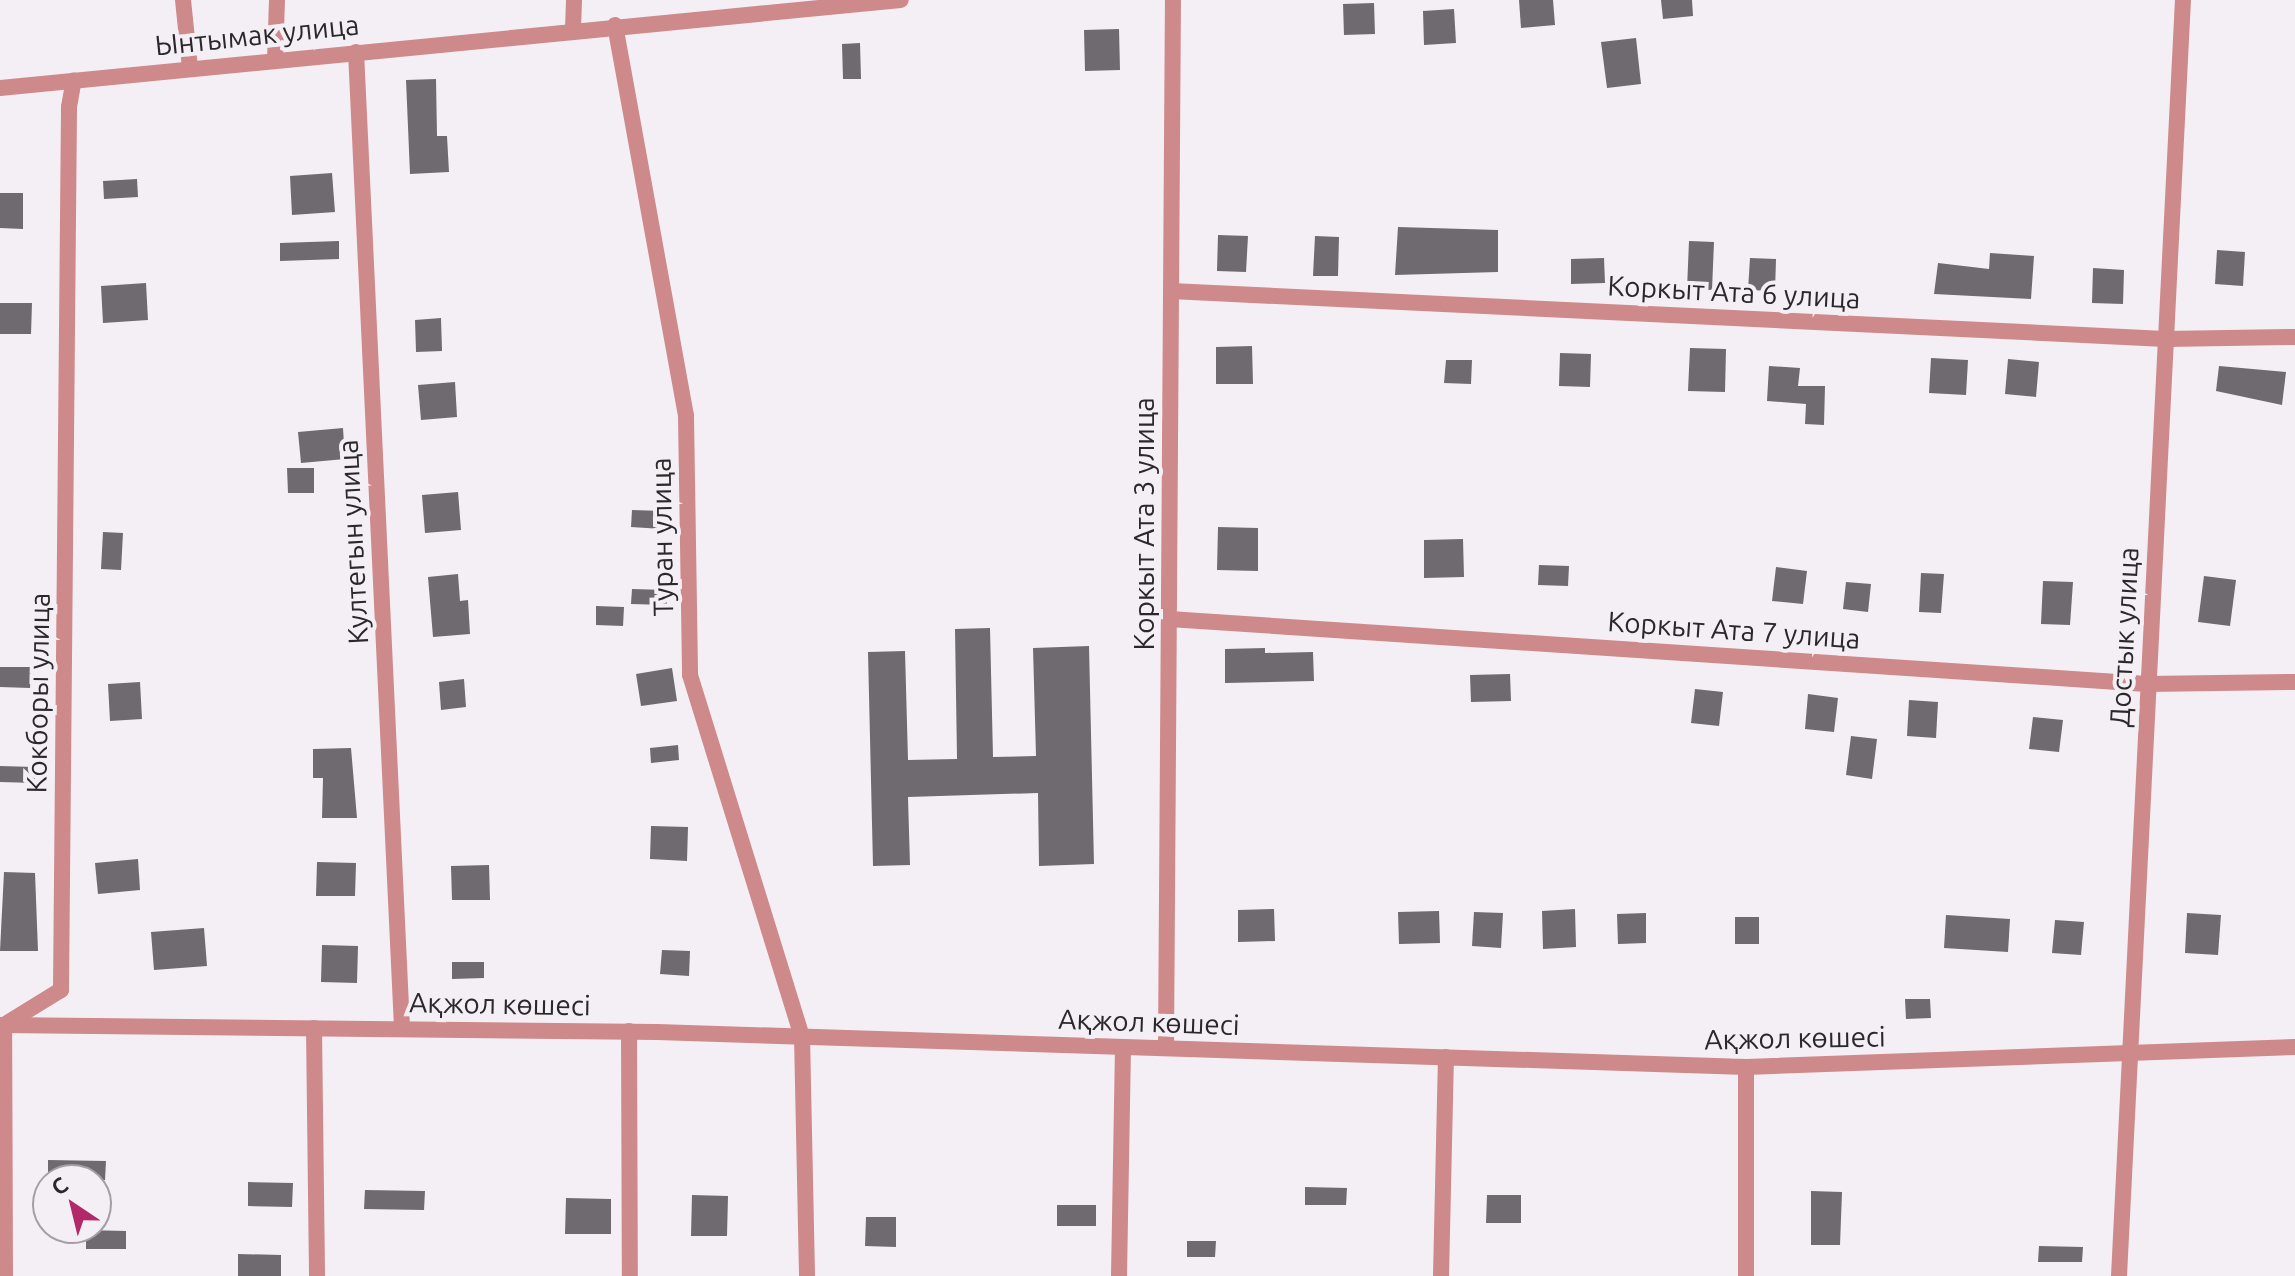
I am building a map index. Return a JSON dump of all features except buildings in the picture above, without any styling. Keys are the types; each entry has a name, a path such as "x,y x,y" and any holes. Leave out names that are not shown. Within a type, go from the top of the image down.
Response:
{"street":[{"path":"183,0 190,68"},
{"path":"275,60 277,0"},
{"path":"573,29 574,0"},
{"name":"Ынтымак улица","path":"0,88 573,29 899,0"},
{"name":"Коркыт Ата 3 улица","path":"1166,1048 1173,0"},
{"name":"Достык улица","path":"2119,1276 2183,0"},
{"name":"Туран улица","path":"615,25 686,416 690,675 802,1036 807,1276"},
{"name":"Култегын улица","path":"356,52 402,1029"},
{"name":"Кокборы улица","path":"2,1025 61,990 69,107 74,80"},
{"name":"Коркыт Ата 6 улица","path":"1171,291 2165,339 2295,337"},
{"name":"Коркыт Ата 7 улица","path":"1169,619 2147,684 2295,682"},
{"path":"2,1025 5,1276"},
{"name":"Ақжол көшесі","path":"2,1025 629,1031 1746,1067 2295,1047"},
{"path":"314,1028 317,1276"},
{"path":"629,1031 630,1276"},
{"path":"1119,1276 1123,1047"},
{"path":"1441,1276 1446,1057"},
{"path":"1746,1067 1746,1276"}]}
